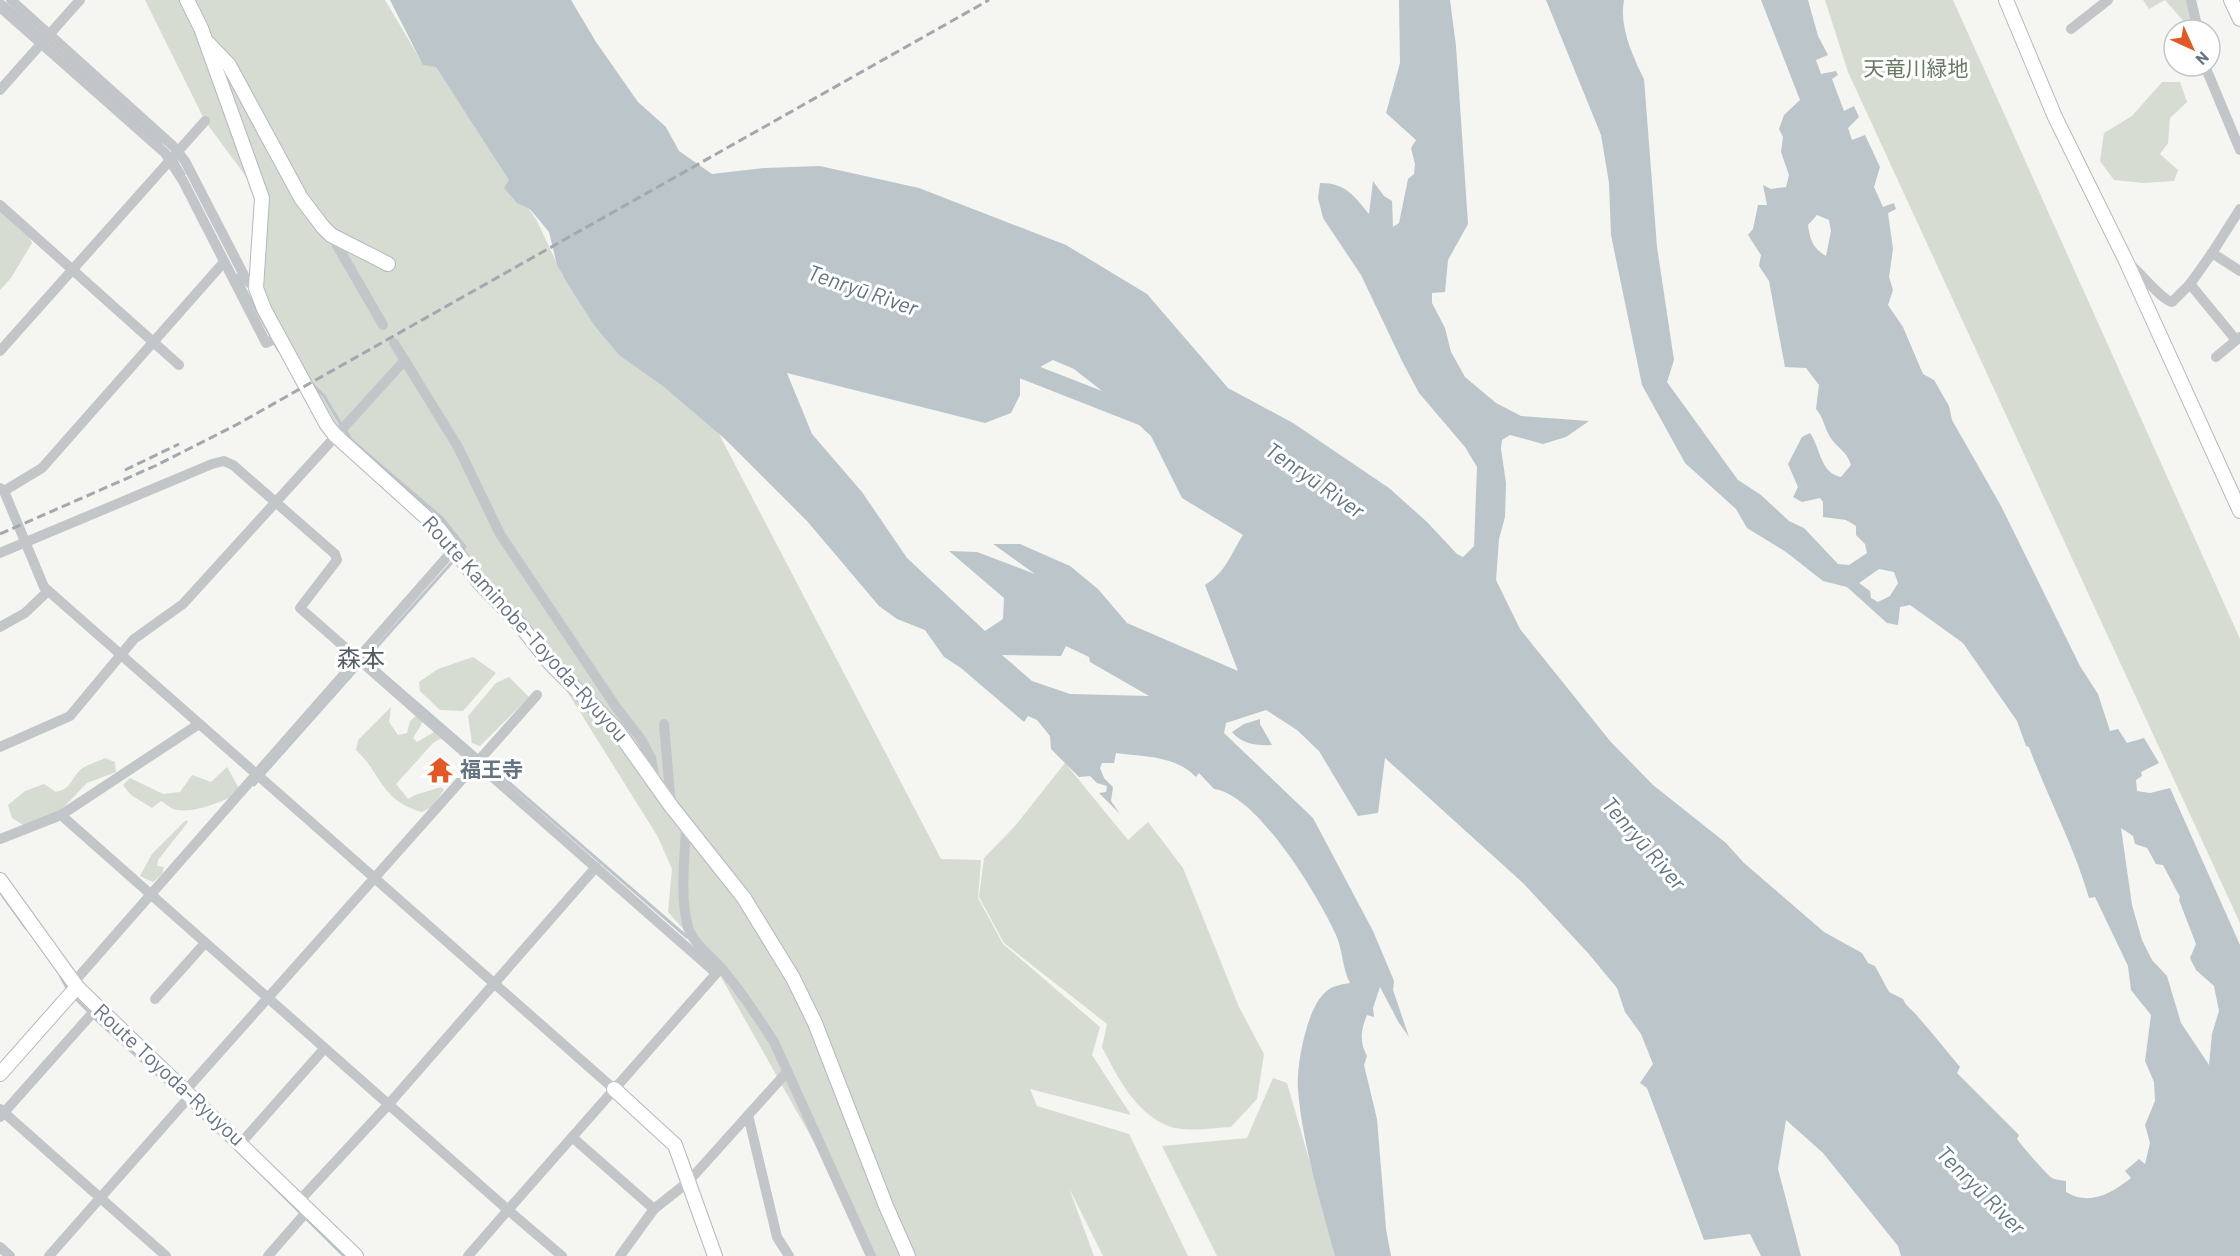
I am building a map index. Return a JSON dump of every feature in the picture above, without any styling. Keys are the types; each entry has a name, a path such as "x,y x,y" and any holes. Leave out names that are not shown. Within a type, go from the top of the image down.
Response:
{"main road":[{"name":"Route Kaminobe-Toyoda-Ryuyou","path":"188,0 205,39 262,198 256,288 279,337 335,435 439,529 478,581 520,625 550,663 617,730 686,826 744,898 793,978 815,1023 886,1206 908,1256"},
{"path":"2006,0 2055,117 2126,261 2240,511"},
{"path":"2231,0 2240,19"},
{"path":"205,39 229,65 301,198 331,235 388,264"},
{"name":"Route Toyoda-Ryuyou","path":"0,880 75,985 356,1256"},
{"path":"0,1074 75,985"},
{"path":"614,1089 675,1145 715,1256"}],"street":[{"path":"11,0 50,34 173,155 247,281 256,288"},
{"path":"0,90 80,0"},
{"path":"2071,28 2108,0"},
{"path":"2191,0 2195,18"},
{"path":"0,7 158,146 173,155 266,344 279,337"},
{"path":"2210,78 2240,150"},
{"path":"0,351 205,121"},
{"path":"0,205 179,365"},
{"path":"2126,261 2140,271 2166,300 2172,302 2190,284 2240,209"},
{"path":"331,235 383,325"},
{"path":"2212,253 2240,271"},
{"path":"224,262 42,468 2,489 44,587 614,1089"},
{"path":"2190,284 2238,338 2216,357"},
{"path":"394,343 458,447 500,534 616,707 641,739 651,758 655,781"},
{"path":"0,747 70,716 134,639 183,604 405,360"},
{"path":"0,553 224,461 233,465 337,560 300,608 718,971 756,1012 787,1072 871,1256"},
{"path":"75,985 454,549"},
{"path":"0,627 25,614 48,591"},
{"path":"49,1256 101,1198 267,998 537,695"},
{"path":"0,839 61,815 199,724"},
{"path":"664,724 671,806"},
{"path":"61,815 562,1256"},
{"path":"686,826 684,871 687,925 718,971"},
{"path":"267,1256 304,1205 388,1105 596,867"},
{"path":"155,999 205,943"},
{"path":"468,1256 718,971"},
{"path":"97,1008 2,1113 166,1256"},
{"path":"241,1143 324,1048"},
{"path":"620,1256 654,1209 688,1182 787,1072"},
{"path":"748,1115 777,1237 789,1256"},
{"path":"572,1137 654,1209"},
{"path":"0,1247 10,1256"}],"green space":[{"path":"145,0 385,0 423,64 436,67 537,221 563,276 719,434 941,859 981,860 978,898 1003,944 1100,1027 1092,1055 1131,1115 1030,1089 1037,1106 1129,1134 1188,1256 1103,1256 1069,1188 1094,1256 874,1256 837,1183 712,961 668,912 672,869 658,837 545,656 432,522 322,415 256,282 262,198 205,121"},
{"name":"天竜川緑地","path":"1825,0 1953,0 2240,639 2240,923 1848,72"},
{"path":"2143,0 2165,0 2149,9"},
{"path":"2165,0 2187,0 2191,18 2181,18"},
{"path":"2162,82 2180,82 2187,102 2170,118 2168,143 2160,154 2178,170 2174,181 2144,183 2114,180 2100,161 2104,133 2132,116"},
{"path":"0,210 22,223 32,243 11,278 0,290"},
{"path":"473,657 496,673 463,711 440,710 420,691 419,682 438,669"},
{"path":"509,677 529,697 480,746 472,743 468,716 496,683"},
{"path":"391,707 389,722 398,735 407,733 410,721 417,715 424,720 413,738 417,742 434,732 442,738 433,743 396,784 408,799 441,787 444,790 432,807 422,812 408,807 390,794 356,750 358,740"},
{"path":"105,758 115,762 116,772 87,783 60,811 28,828 12,818 8,805 25,791 44,784 56,792 61,791 68,786 81,769"},
{"path":"1065,763 1128,840 1148,822 1183,868 1239,1007 1264,1054 1257,1099 1231,1127 1181,1129 1166,1125 1145,1111 1128,1092 1102,1047 1107,1024 1004,943 979,897 984,858 1015,826"},
{"path":"227,767 241,792 198,809 173,809 161,801 152,808 131,795 123,785 130,778 163,794 180,792 192,775 211,782"},
{"path":"186,820 188,822 158,860 157,866 164,867 162,874 153,882 140,876 152,854"},
{"path":"1273,1078 1287,1083 1337,1256 1217,1256 1162,1146 1247,1138"}],"water":[{"path":"390,0 571,0 596,42 638,102 666,127 679,151 712,174 765,168 820,166 919,188 1066,245 1147,294 1228,388 1293,423 1389,488 1427,522 1457,554 1463,557 1474,546 1477,467 1465,447 1419,393 1361,275 1323,218 1318,198 1320,183 1337,185 1354,196 1369,214 1373,181 1384,196 1392,201 1393,227 1399,223 1408,179 1414,174 1415,164 1411,148 1416,140 1386,113 1400,63 1399,0 1450,0 1456,46 1468,224 1448,260 1445,292 1432,293 1432,303 1445,328 1451,352 1465,377 1496,403 1521,416 1589,421 1566,437 1543,444 1510,435 1502,440 1501,449 1506,483 1505,517 1499,539 1496,580 1520,629 1610,741 1653,785 1726,843 1744,863 1824,932 1862,953 1868,963 1875,966 1889,992 1903,999 1960,1067 1957,1073 2019,1135 2017,1139 2049,1176 2066,1181 2066,1192 2075,1196 2091,1198 2100,1196 2116,1189 2131,1178 2125,1171 2139,1159 2145,1164 2150,1143 2145,1125 2155,1101 2154,1082 2145,1061 2151,1015 2131,990 2128,966 2095,897 2089,898 2068,841 2017,721 1963,643 1910,605 1900,607 1898,625 1887,623 1847,587 1823,581 1786,552 1747,528 1736,509 1685,463 1642,385 1611,235 1609,183 1601,135 1546,0 1624,0 1625,30 1644,79 1657,247 1674,360 1667,382 1738,480 1761,495 1789,521 1804,528 1838,564 1849,565 1867,553 1865,544 1856,535 1856,526 1846,520 1823,517 1823,502 1820,498 1802,502 1793,497 1798,487 1788,464 1802,437 1810,433 1825,466 1834,475 1841,477 1851,465 1847,456 1830,437 1816,409 1819,385 1806,368 1785,367 1769,281 1759,266 1761,255 1748,235 1753,229 1758,205 1767,205 1763,185 1771,189 1786,187 1789,175 1781,152 1783,137 1779,129 1784,115 1800,100 1761,0 1808,0 1818,36 1828,55 1816,60 1821,74 1836,71 1838,75 1832,79 1844,111 1854,106 1859,117 1848,128 1852,140 1865,135 1880,167 1874,187 1883,207 1894,203 1896,209 1888,213 1893,249 1889,277 1893,290 1888,305 1903,327 1923,374 1934,380 1949,406 1952,420 2001,506 2080,666 2098,694 2110,731 2118,729 2127,743 2144,738 2159,763 2141,772 2142,776 2136,780 2137,791 2150,793 2170,788 2240,945 2240,1256 1901,1256 1898,1246 1823,1153 1786,1120 1778,1169 1801,1256 1761,1256 1750,1234 1704,1240 1647,1088 1640,1083 1653,1064 1641,1034 1625,1012 1617,988 1523,883 1385,758 1378,813 1358,816 1319,751 1297,730 1266,710 1226,723 1224,733 1313,818 1373,931 1394,981 1393,990 1409,1037 1380,987 1373,1008 1374,1017 1367,1015 1362,1040 1367,1056 1364,1065 1377,1119 1386,1229 1391,1256 1335,1256 1308,1152 1300,1110 1298,1079 1304,1036 1314,1008 1328,990 1350,983 1336,935 1328,918 1285,850 1267,827 1231,795 1214,789 1199,773 1196,777 1178,765 1158,758 1116,753 1114,763 1102,763 1100,768 1104,778 1113,787 1111,801 1120,814 1099,793 1106,792 1107,786 1097,783 1090,776 1079,777 1051,749 1050,736 1037,720 1028,716 1024,722 961,668 944,657 925,630 897,619 879,606 807,521 725,439 663,386 619,355 594,325 557,265 549,232 530,209 517,203 504,188 509,180 436,67 423,65","holes":["1817,215 1829,220 1831,231 1826,256 1813,243 1808,225","1053,360 1074,369 1151,436 1182,498 1243,535 1223,569 1205,585 1238,671 1127,623 1098,589 1070,566 1020,544 993,544 1035,574 977,552 949,551 1004,598 1003,619 985,631 907,558 862,492 812,434 787,373 985,423 1011,413 1020,395 1020,378","1879,569 1894,572 1898,583 1890,596 1878,602 1871,598 1870,591 1859,583","1066,646 1089,657 1090,662 1149,696 1070,694 1032,681 1002,655 1061,656","2121,828 2133,836 2135,844 2147,848 2156,864 2163,865 2180,897 2179,900 2196,944 2190,958 2196,970 2214,986 2219,1011 2212,1034 2209,1065 2181,1023 2167,976 2152,960 2142,940 2132,905"]},
{"path":"1260,719 1260,724 1272,745 1250,743 1240,739 1232,732 1244,724"}],"waterway":[{"path":"1,0 43,37"},
{"path":"48,41 161,143"},
{"path":"175,159 184,174"},
{"path":"237,275 279,351"},
{"name":"Tenryū River","path":"1008,364 1141,416"},
{"path":"311,383 324,396 342,426"},
{"path":"346,431 351,440 442,518 465,547 461,552"},
{"path":"254,785 455,559"},
{"path":"366,659 478,756"},
{"path":"483,760 687,937"},
{"path":"0,892 26,928"},
{"path":"60,975 68,990"},
{"path":"75,998 89,1012"},
{"path":"93,1017 184,1099"},
{"path":"247,1160 344,1256"}],"railway":[{"path":"0,534 155,466 236,425 989,0"},
{"path":"125,470 179,444"}],"place":[{"name":"福王寺","path":"440,770"}],"district":[{"name":"森本","path":"361,659"}]}
